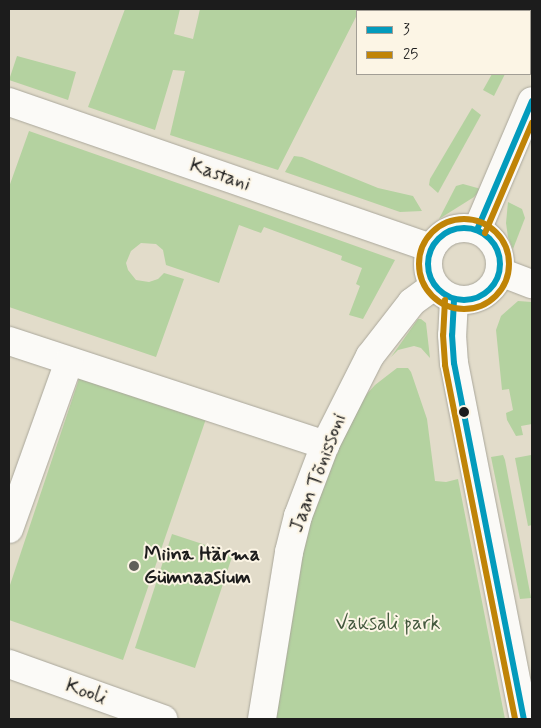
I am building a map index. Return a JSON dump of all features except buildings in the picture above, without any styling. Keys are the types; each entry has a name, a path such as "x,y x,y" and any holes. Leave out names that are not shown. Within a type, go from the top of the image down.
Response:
{"street":[{"path":"477,230 532,101"},
{"name":"Kastani","path":"9,102 430,248"},
{"path":"444,293 478,298 496,282 500,272 500,259 497,248 488,237 477,230 469,228 454,229 439,237 430,248 427,264 444,293 452,335 454,362 524,719"},
{"path":"500,272 532,284"},
{"name":"Jaan Tõnissoni","path":"262,719 296,525 325,445 370,356 412,302 444,293"},
{"path":"9,341 325,445"},
{"path":"9,529 70,361"},
{"name":"Kooli","path":"9,664 163,719"}],"green space":[{"path":"125,9 180,9 174,34 193,39 200,9 360,9 356,10 356,17 278,170 170,135 185,71 173,70 155,130 88,107"},
{"path":"17,56 76,72 68,100 9,80"},
{"path":"491,75 504,75 494,96 483,90"},
{"path":"472,108 481,115 438,193 429,185 430,179"},
{"path":"29,131 395,260 363,319 349,315 360,286 356,284 362,268 341,260 342,256 264,227 261,233 239,225 219,283 166,265 163,250 156,244 141,243 131,251 126,263 128,270 136,280 149,282 158,279 164,273 184,279 156,357 9,307 9,187"},
{"path":"294,156 302,157 378,188 413,196 422,211 400,212 285,172"},
{"path":"463,184 481,189 474,197 439,219 456,186"},
{"path":"508,202 522,209 525,218 513,249 508,237 506,223"},
{"path":"518,301 532,302 532,424 521,426 523,435 516,436 507,420 506,413 513,410 509,389 502,390 496,330 501,316"},
{"path":"418,319 426,323 430,358 421,348 414,346 398,350 391,357"},
{"name":"Vaksali park","path":"397,368 408,368 411,372 427,419 435,481 446,482 458,479 505,719 276,719 302,544 340,443 357,405 375,385"},
{"path":"82,370 208,413 123,660 9,620 9,588"},
{"path":"503,455 531,598 520,599 491,457"},
{"path":"531,455 532,525 528,526 515,458"},
{"path":"172,534 233,554 195,668 135,648"}],"transit line":[{"name":"3","path":"477,230 532,101"},
{"name":"25","path":"485,233 532,123"},
{"name":"25","path":"464,219 481,222 496,232 506,247 509,264 506,281 496,296 481,306 464,309 447,306 432,296 422,281 419,264 422,247 432,232 447,222 464,219"},
{"name":"3","path":"471,228 490,238 498,250 500,264 498,278 490,290 478,298 457,300 438,290 430,278 428,257 438,238 450,230 471,228"},
{"name":"25","path":"445,300 443,335 445,365 515,719"},
{"name":"3","path":"454,300 452,335 454,363 524,719"}],"place":[{"name":"Miina Härma Gümnaasium","path":"134,566"}]}
